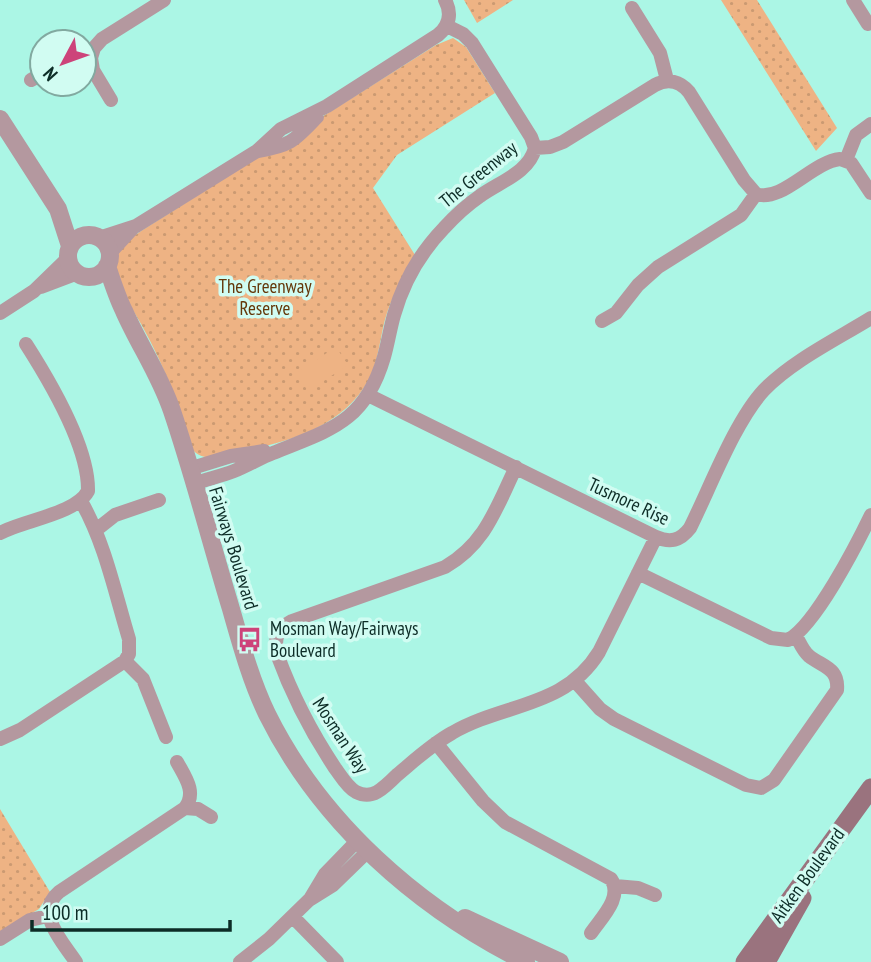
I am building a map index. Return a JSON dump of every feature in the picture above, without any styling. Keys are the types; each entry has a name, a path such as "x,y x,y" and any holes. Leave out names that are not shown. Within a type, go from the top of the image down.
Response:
{"main road":[{"name":"Aitken Boulevard","path":"745,962 871,788"},
{"path":"766,962 801,902 823,853"}],"street":[{"path":"98,43 164,0"},
{"path":"0,313 76,263 80,237 136,226 257,151 291,142 327,106 438,35 447,26 449,10 445,0"},
{"path":"853,0 868,24"},
{"path":"632,8 663,59 667,80"},
{"name":"The Greenway","path":"191,476 231,456 310,440 337,426 360,405 368,395 384,356 394,312 420,258 444,227 471,202 526,166 535,148 531,136 472,43 463,34 447,26"},
{"path":"98,78 111,100"},
{"path":"535,148 557,146 667,80 679,83 688,92 744,180 756,194 771,195 828,161 846,160 871,193"},
{"name":"Fairways Boulevard","path":"0,119 58,209 76,263 124,313"},
{"path":"846,160 856,135 871,124"},
{"path":"603,321 616,313 653,272 741,215 756,194"},
{"name":"Fairways Boulevard","path":"58,209 93,236"},
{"path":"76,263 97,275 136,226"},
{"path":"93,236 108,247 108,260"},
{"name":"Fairways Boulevard","path":"108,260 124,313 158,376 172,410 244,654 266,713 314,790 363,846 467,929 533,958 560,962"},
{"name":"Tusmore Rise","path":"368,395 656,537 665,541 675,540 690,528 745,415 763,392 786,372 871,318"},
{"path":"0,533 26,521 70,508 81,501 88,491 88,482 73,434 57,396 26,344"},
{"name":"Mosman Way","path":"516,467 479,540 457,560 292,621 279,631 276,637 277,654 300,710 321,747 351,789 364,795 378,792 436,743 466,726 547,697 575,681 592,664 599,652 656,537"},
{"path":"96,530 115,515 159,500"},
{"path":"0,739 20,730 125,661 129,654 130,639 96,530 81,501"},
{"path":"638,573 771,638 783,641 796,636 839,575 871,515"},
{"path":"575,681 600,709 614,719 746,785 761,788 774,780 837,690 837,680 832,670 809,655 796,636"},
{"path":"125,661 144,679 166,737"},
{"path":"436,743 483,801 505,822 604,874 615,886 638,888 655,895"},
{"path":"76,962 48,916 50,902 59,892 185,808 190,801 190,791 177,762"},
{"path":"185,808 198,809 211,817"},
{"path":"240,962 293,917 309,900 325,874 363,846"},
{"path":"591,933 614,899 615,886"},
{"path":"0,939 24,923 48,916"},
{"path":"293,917 337,962"}],"green space":[{"path":"464,0 513,0 477,23"},
{"path":"721,0 757,0 837,128 816,151"},
{"name":"The Greenway Reserve","path":"453,38 466,47 495,93 397,155 373,188 415,255 390,305 373,370 363,388 351,404 336,416 301,435 223,456 198,454 193,450 159,359 119,283 114,269 114,257 118,249 141,231 436,45"},
{"path":"336,347 348,365 308,391 296,373"},
{"path":"0,809 50,892 39,909 0,932"}],"place":[{"name":"Mosman Way/Fairways Boulevard","path":"250,639"}]}
